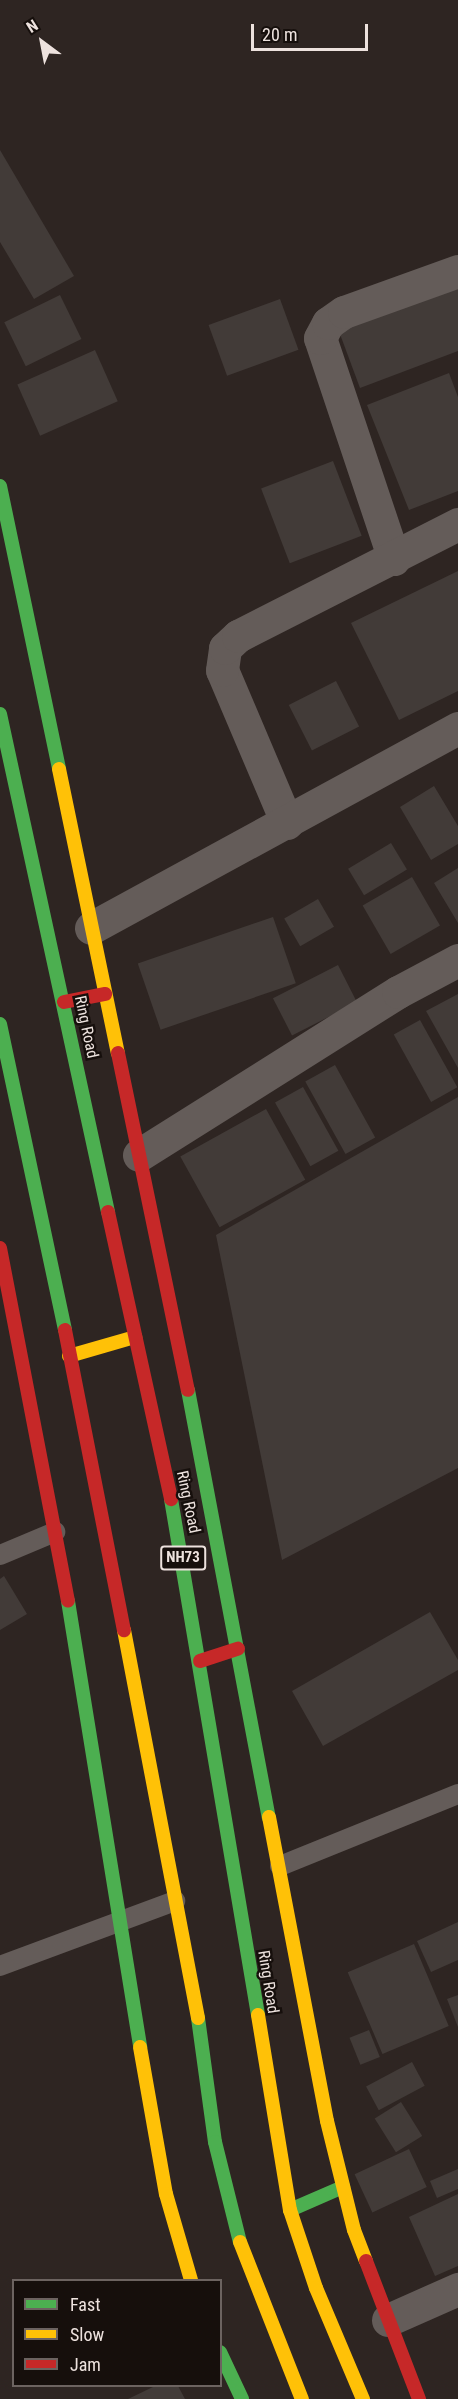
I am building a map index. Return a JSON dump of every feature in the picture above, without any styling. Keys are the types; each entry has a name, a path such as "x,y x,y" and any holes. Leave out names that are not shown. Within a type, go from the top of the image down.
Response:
{"main road":[{"path":"0,486 139,1155 238,1649 327,2121 354,2230 419,2399"},
{"name":"Ring Road","path":"0,714 180,1542 290,2210 316,2288 363,2399"},
{"path":"64,1002 105,994"},
{"path":"0,1024 39,1197 199,2023 215,2142 245,2261 302,2399"},
{"path":"0,1248 55,1532 161,2172 192,2279"},
{"path":"69,1356 135,1337"},
{"path":"200,1661 238,1649"},
{"path":"290,2210 343,2187"},
{"path":"222,2356 242,2399"}],"street":[{"path":"394,559 320,338 328,323 344,312 458,271"},
{"path":"287,823 222,670 225,648 237,636 458,525"},
{"path":"91,928 458,728"},
{"path":"139,1155 398,992 458,960"},
{"path":"388,2320 458,2289"}],"lane":[{"path":"0,1555 55,1532"},
{"path":"280,1866 458,1794"},
{"path":"0,1966 175,1901"}],"building":[{"path":"0,150 74,276 34,299 0,242"},
{"path":"458,281 458,351 360,388 337,326"},
{"path":"60,295 81,339 26,366 4,322"},
{"path":"280,299 298,350 227,376 209,325"},
{"path":"95,350 118,401 40,436 17,385"},
{"path":"449,373 458,397 458,491 409,510 367,405"},
{"path":"333,461 362,536 290,563 261,489"},
{"path":"458,571 458,691 399,720 351,623"},
{"path":"336,681 359,726 312,751 289,705"},
{"path":"434,786 458,826 458,844 431,860 400,807"},
{"path":"391,843 407,870 364,895 348,869"},
{"path":"458,868 458,923 434,883"},
{"path":"412,877 440,925 391,954 363,906"},
{"path":"318,899 334,927 300,946 284,918"},
{"path":"273,917 296,983 161,1030 138,964"},
{"path":"338,965 357,1002 292,1036 273,998"},
{"path":"458,994 458,1068 426,1011"},
{"path":"420,1020 457,1087 431,1102 394,1035"},
{"path":"335,1065 375,1138 346,1154 305,1081"},
{"path":"303,1087 338,1151 310,1166 275,1103"},
{"path":"458,1097 458,1468 282,1560 216,1235"},
{"path":"266,1109 305,1180 220,1227 180,1157"},
{"path":"4,1576 27,1614 0,1630 0,1579"},
{"path":"430,1612 458,1660 458,1670 323,1746 292,1691"},
{"path":"458,1922 458,1960 431,1972 417,1941"},
{"path":"414,1944 449,2026 382,2054 348,1972"},
{"path":"458,1995 458,2027 447,1999"},
{"path":"369,2030 380,2057 360,2065 350,2038"},
{"path":"412,2062 425,2086 379,2110 366,2086"},
{"path":"401,2102 422,2136 396,2152 375,2118"},
{"path":"409,2149 427,2187 372,2212 355,2174"},
{"path":"458,2169 458,2189 437,2198 430,2181"},
{"path":"458,2194 458,2266 435,2276 409,2217"},
{"path":"153,2387 179,2387 185,2399 128,2399"}],"traffic: fast":[{"path":"0,486 59,769"},
{"path":"0,714 108,1212"},
{"path":"0,1024 65,1330"},
{"path":"188,1390 269,1817"},
{"path":"171,1499 258,2015"},
{"path":"68,1601 140,2047"},
{"path":"198,2018 215,2142 240,2242"},
{"path":"290,2210 343,2187"},
{"path":"222,2356 242,2399"}],"traffic: slow":[{"path":"59,769 118,1053"},
{"path":"69,1356 135,1337"},
{"path":"124,1630 198,2018"},
{"path":"269,1817 327,2121 354,2230 366,2261"},
{"path":"258,2015 290,2210 316,2288 363,2399"},
{"path":"140,2047 166,2194 191,2279"},
{"path":"240,2242 302,2399"}],"traffic: jam":[{"path":"64,1002 105,994"},
{"path":"118,1053 188,1390"},
{"path":"108,1212 171,1499"},
{"path":"0,1248 68,1601"},
{"path":"65,1330 124,1630"},
{"path":"200,1661 238,1649"},
{"path":"366,2261 419,2399"}]}
